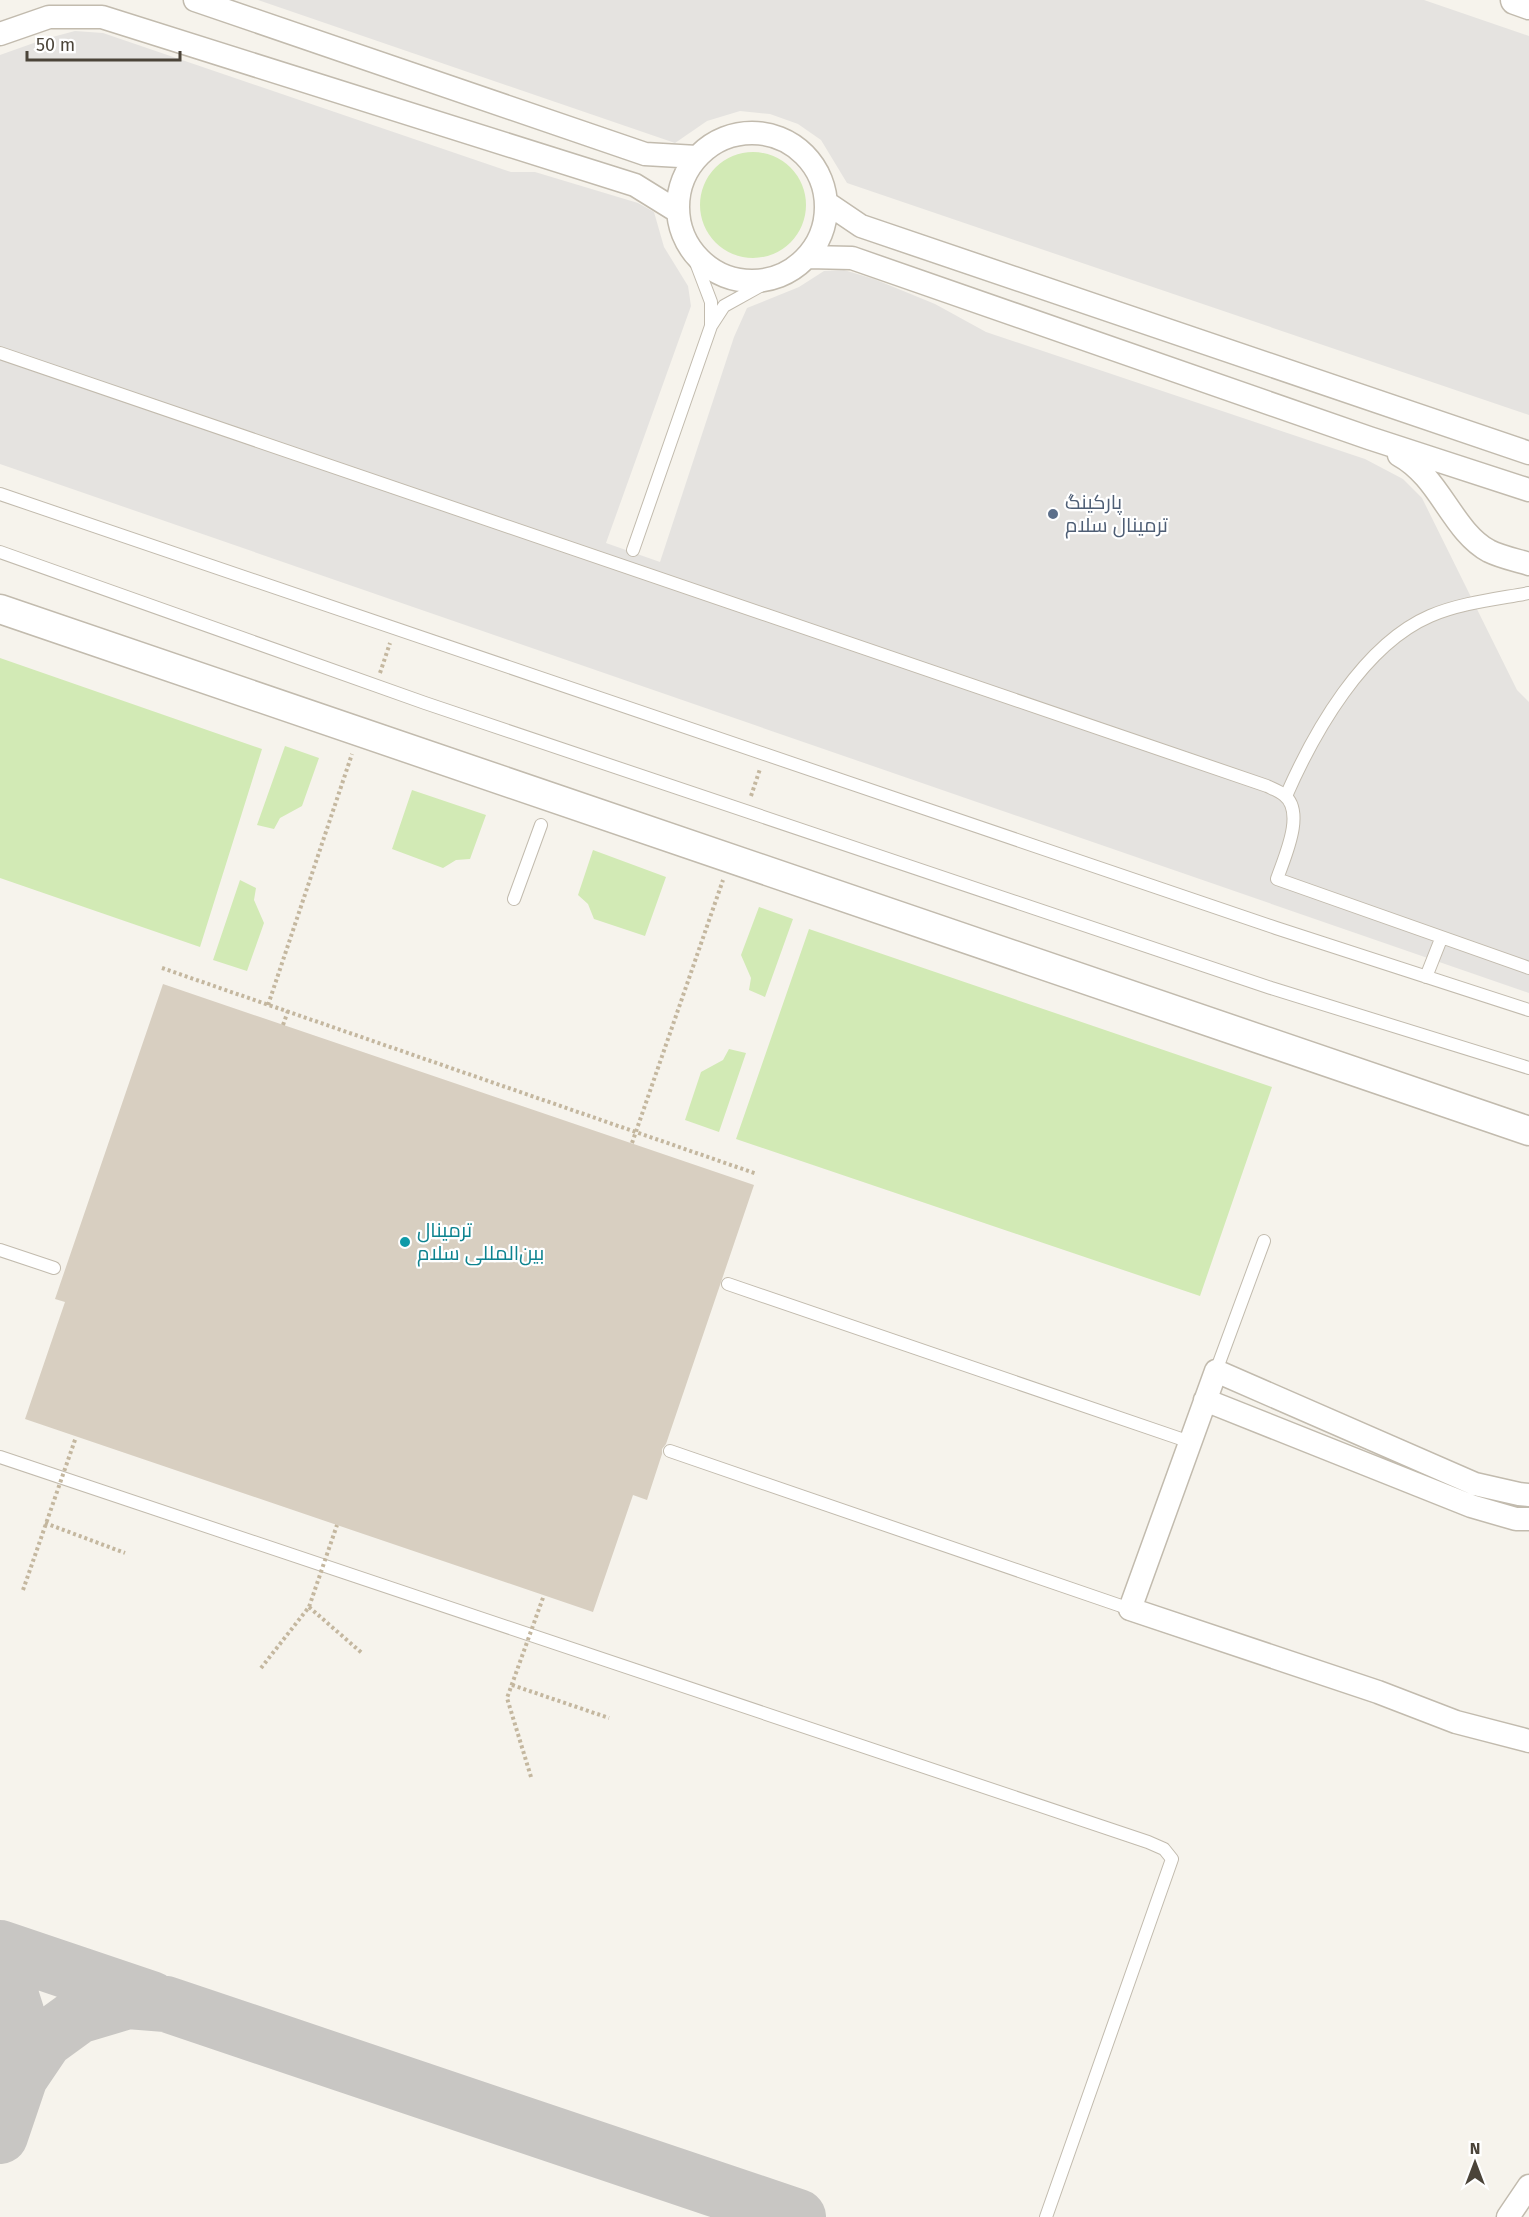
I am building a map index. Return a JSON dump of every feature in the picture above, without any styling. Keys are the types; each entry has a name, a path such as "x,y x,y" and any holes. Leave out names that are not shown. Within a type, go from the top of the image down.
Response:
{"street":[{"path":"195,0 645,154 697,157"},
{"path":"1515,0 1529,5"},
{"path":"0,34 49,16 102,17 635,185 678,211"},
{"path":"740,133 765,133 789,142 809,158 822,178 827,203 826,222 819,241 808,257 791,271 771,280 749,282 727,278 708,267 692,252 682,232 678,211 679,191 686,173 697,157 716,141 740,133"},
{"path":"827,203 861,225 1529,453"},
{"path":"808,257 852,258 1369,438 1529,490"},
{"path":"1369,438 1412,462 1436,488 1466,531 1488,550 1529,564"},
{"path":"0,609 1529,1131"},
{"path":"1529,1495 1475,1484 1216,1371 1130,1609 1378,1692 1456,1722 1529,1741"},
{"path":"1205,1400 1471,1506 1516,1519 1529,1519"},
{"path":"1508,2217 1529,2186"}],"lane":[{"path":"692,252 711,302 711,326"},
{"path":"633,550 711,326 724,306 771,280"},
{"path":"0,353 1256,783 1286,796 1294,810 1293,830 1276,879 1529,969"},
{"path":"0,494 1264,924 1529,1010"},
{"path":"0,552 376,685 746,811 1271,988 1529,1068"},
{"path":"1286,796 1302,759 1353,682 1380,651 1405,630 1431,616 1529,593"},
{"path":"514,899 540,825"},
{"path":"1426,977 1441,939"},
{"path":"1216,1371 1264,1241"},
{"path":"0,1250 54,1268"},
{"path":"728,1284 1190,1442"},
{"path":"670,1451 1130,1609"},
{"path":"0,1457 1137,1838 1164,1849 1172,1859 1046,2217"}],"path":[{"path":"376,685 396,628"},
{"path":"268,1005 359,732"},
{"path":"746,811 765,754"},
{"path":"632,1143 730,858"},
{"path":"162,968 757,1174"},
{"path":"284,1025 288,1011"},
{"path":"23,1590 76,1437"},
{"path":"45,1522 125,1553"},
{"path":"261,1668 309,1607 337,1525"},
{"path":"531,1777 507,1698 544,1595"},
{"path":"309,1607 363,1654"},
{"path":"512,1685 609,1718"}],"green space":[{"path":"753,152 773,156 790,168 802,185 806,205 802,225 790,242 773,254 753,258 733,254 716,242 704,225 700,205 704,185 716,168 733,156"},
{"path":"0,658 262,749 200,947 0,878"},
{"path":"285,746 319,758 302,806 280,818 274,829 257,825"},
{"path":"412,790 486,815 470,859 456,860 443,868 392,849"},
{"path":"593,850 666,877 645,936 594,919 588,904 578,895"},
{"path":"240,880 256,888 254,900 264,923 247,971 213,960"},
{"path":"759,907 793,919 765,997 749,990 751,978 741,955"},
{"path":"809,929 1272,1087 1200,1296 736,1139"},
{"path":"729,1049 746,1053 719,1132 685,1120 701,1072 723,1060"}],"shaded area":[{"path":"258,0 1424,0 1529,36 1529,415 847,183 821,140 798,124 770,114 740,111 707,121 675,143"},
{"name":"پارکینگ ترمینال سلام","path":"75,31 103,33 511,172 535,172 638,203 654,212 664,247 688,286 691,306 606,543 660,562 734,337 747,308 799,287 824,271 844,270 874,279 935,304 986,332 1365,459 1403,479 1422,498 1517,690 1529,702 1529,993 0,464 0,55"}],"building":[{"name":"ترمینال بین‌المللی سلام","path":"163,984 754,1185 666,1444 662,1449 647,1500 633,1495 593,1612 25,1419 65,1302 55,1299"}],"taxiway":[{"path":"0,1948 151,1999"},
{"path":"0,1975 13,2000 19,2024 20,2077"},
{"path":"0,2136 20,2077 45,2040 78,2016 128,2001 166,2004 798,2217"}],"place":[{"name":"پارکینگ ترمینال سلام","path":"1053,514"},
{"name":"ترمینال بین‌المللی سلام","path":"405,1242"}]}
